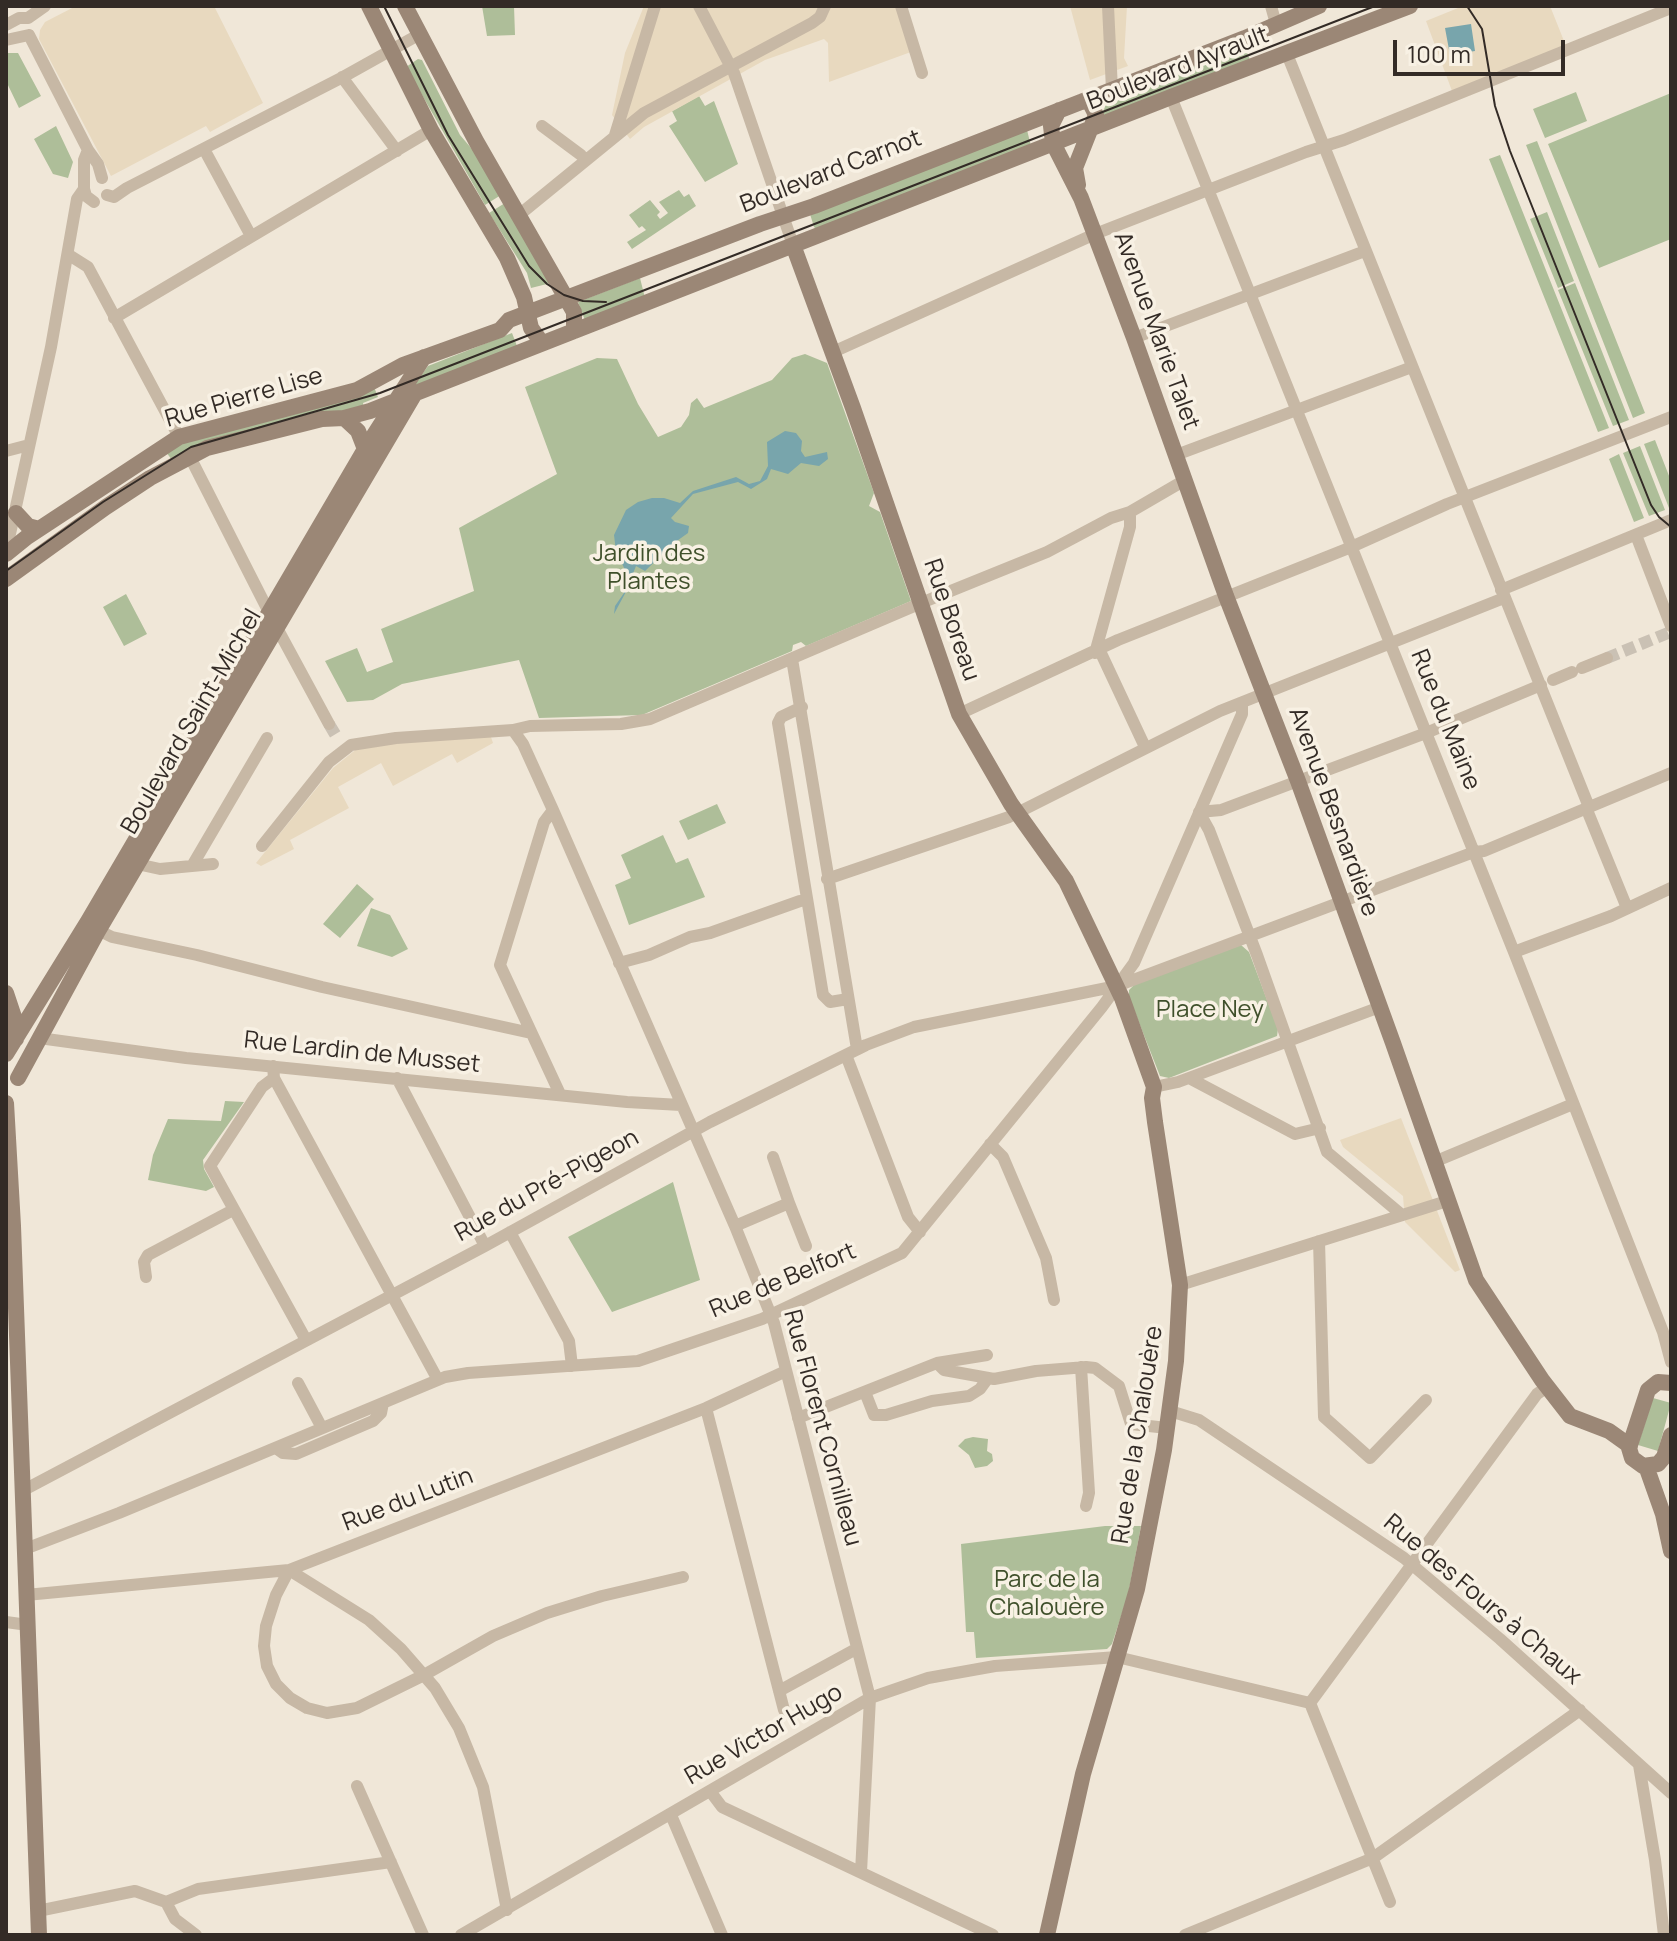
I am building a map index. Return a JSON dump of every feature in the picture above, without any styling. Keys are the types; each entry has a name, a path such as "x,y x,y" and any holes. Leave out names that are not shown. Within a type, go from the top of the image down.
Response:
{"main road":[{"path":"369,6 431,130 507,258 520,286 534,334 542,343"},
{"path":"405,6 476,141 576,317 574,331"},
{"name":"Boulevard Ayrault","path":"1112,90 1319,6"},
{"name":"Boulevard Ayrault","path":"1053,143 1410,6"},
{"name":"Boulevard Carnot","path":"528,314 566,303 1059,110 1089,105 1112,90"},
{"name":"Avenue Marie Talet","path":"1081,198 1075,168 1096,115 1089,105"},
{"path":"393,402 1053,143 1051,126 1059,110"},
{"name":"Avenue Marie Talet","path":"1053,143 1081,198 1185,480"},
{"name":"Rue Boreau","path":"793,245 959,714 1017,812 1066,881 1117,986"},
{"path":"556,280 575,288 593,290"},
{"path":"424,357 500,330 509,320 528,314"},
{"name":"Boulevard Saint-Michel","path":"6,1054 14,1030 137,864 365,449 424,357"},
{"name":"Rue Pierre Lise","path":"6,553 179,437 334,398 424,357"},
{"name":"Boulevard Saint-Michel","path":"18,1078 92,927 272,619 414,395"},
{"name":"Rue Pierre Lise","path":"6,579 150,478 207,448 322,419 344,418 393,402"},
{"path":"344,418 358,431 365,449"},
{"name":"Avenue Besnardière","path":"1185,480 1298,781 1476,1280 1547,1387 1570,1416 1600,1428 1630,1446"},
{"path":"16,513 24,523 39,529"},
{"name":"Rue de la Chalouère","path":"1047,1935 1083,1774 1137,1589 1168,1420 1178,1345 1180,1285 1155,1122 1154,1087 1117,986"},
{"path":"7,994 34,1006"},
{"path":"7,994 18,1078 9,1128"},
{"path":"14,1030 39,1038"},
{"path":"6,1103 39,1935"},
{"path":"1671,1383 1661,1382 1651,1386 1630,1446 1633,1460 1652,1465 1664,1457 1671,1435"},
{"path":"1600,1428 1625,1423 1640,1414"},
{"path":"1652,1465 1665,1506 1663,1514 1671,1551"}],"street":[{"path":"45,6 28,18 22,17 10,23 15,32 25,36 98,164 109,188 102,201 88,199 84,187 84,160 88,150"},
{"path":"614,138 655,6"},
{"path":"699,6 731,66 793,245"},
{"path":"519,215 644,113 816,21 825,6"},
{"path":"901,6 922,73"},
{"path":"1108,6 1112,90"},
{"path":"1271,6 1276,24"},
{"path":"833,352 1095,234 1323,148 1671,8"},
{"path":"6,40 25,36 33,26 28,18"},
{"path":"107,195 114,197 420,34"},
{"path":"1287,54 1503,594 1547,683 1588,808 1627,908"},
{"path":"342,77 397,151"},
{"path":"626,96 644,113"},
{"name":"Rue du Maine","path":"1171,97 1514,952 1663,1332 1671,1362"},
{"path":"542,126 581,155"},
{"path":"114,318 431,130"},
{"path":"204,149 251,236"},
{"path":"6,553 69,255 77,199 92,177 127,188"},
{"path":"74,228 94,202"},
{"path":"1134,338 1365,251"},
{"path":"69,255 88,267 179,437"},
{"path":"1176,455 1412,367"},
{"path":"959,714 1098,652 1118,640 1671,417"},
{"path":"6,451 29,445"},
{"path":"190,457 329,724"},
{"path":"262,846 341,744 530,726 621,724 650,719 1047,552 1111,518 1130,512 1185,480"},
{"path":"1130,512 1130,527 1098,652 1145,747"},
{"path":"827,879 1009,817 1220,711 1390,645 1671,520"},
{"path":"1636,535 1670,631"},
{"path":"1402,1215 1330,1157 1250,936 1209,830 1199,812 1221,810 1426,733 1607,658"},
{"path":"792,659 848,999 852,1052 908,1217 920,1232"},
{"name":"Rue de Belfort","path":"25,1549 438,1380 468,1373 638,1361 771,1315 902,1253 1134,963 1242,714 1242,703"},
{"path":"802,707 781,717 778,723 823,995 830,1002 848,999"},
{"name":"Rue Florent Cornilleau","path":"513,730 523,744 553,810 771,1315 870,1698 861,1872"},
{"path":"192,866 267,738"},
{"name":"Rue du Pré-Pigeon","path":"22,1491 485,1246 693,1131 852,1052 914,1027 1117,986 1474,852 1484,851 1671,773"},
{"path":"553,810 544,822 500,965 560,1094"},
{"path":"137,864 155,869 213,864"},
{"path":"1514,952 1671,888"},
{"path":"619,963 800,901"},
{"path":"92,927 112,937 531,1033"},
{"path":"1154,1087 1189,1078 1380,1007"},
{"name":"Rue Lardin de Musset","path":"39,1038 274,1072 397,1078 681,1105"},
{"path":"306,1340 210,1166 274,1072 438,1380"},
{"path":"397,1078 485,1246"},
{"path":"1189,1078 1295,1134 1320,1128"},
{"path":"1434,1162 1573,1104"},
{"path":"990,1144 1003,1157 1046,1258 1054,1300"},
{"path":"773,1157 806,1246"},
{"path":"1180,1285 1447,1201"},
{"path":"735,1226 789,1203"},
{"path":"146,1277 144,1262 148,1255 233,1210"},
{"path":"510,1232 569,1341 572,1366"},
{"path":"1319,1241 1324,1417 1370,1458 1426,1400"},
{"path":"798,1418 937,1363 987,1355"},
{"path":"937,1363 944,1370 988,1378 1081,1367 1089,1493 1086,1506"},
{"name":"Rue des Fours à Chaux","path":"1081,1367 1095,1368 1119,1386 1131,1424 1199,1420 1412,1564 1671,1793"},
{"name":"Rue du Lutin","path":"26,1595 289,1570 706,1408 786,1371"},
{"path":"865,1392 874,1415 886,1415 932,1401 969,1396 980,1389 988,1378"},
{"path":"298,1383 322,1428"},
{"path":"1390,1902 1310,1703 1537,1394 1547,1387"},
{"path":"276,1448 283,1453 296,1454 373,1421 381,1413 383,1403"},
{"path":"706,1408 784,1710"},
{"path":"507,1910 489,1808 476,1766 459,1728 424,1675 401,1649 369,1620 289,1570 270,1615 264,1646 271,1675 290,1698 317,1711 347,1711 424,1675 493,1636 547,1613 683,1577"},
{"path":"6,1622 28,1625"},
{"path":"779,1691 856,1649"},
{"name":"Rue Victor Hugo","path":"461,1935 870,1698 919,1680 966,1669 1117,1657 1310,1703"},
{"path":"1185,1935 1373,1858 1580,1710"},
{"path":"1639,1765 1664,1935"},
{"path":"357,1786 423,1935"},
{"path":"710,1791 722,1807 993,1935"},
{"path":"671,1815 722,1935"},
{"path":"38,1911 135,1891 166,1902 198,1889 391,1862"},
{"path":"166,1902 175,1919 196,1935"},
{"path":"483,1922 488,1935"}],"green space":[{"path":"482,6 514,6 515,35 487,36"},
{"path":"1244,45 1250,60 1102,115 1107,101 1111,100 1109,97"},
{"path":"6,53 18,53 41,96 19,108 6,81"},
{"path":"418,59 422,60 460,135 477,155 501,195 485,205 406,67"},
{"path":"1576,92 1587,121 1545,138 1533,109"},
{"path":"1671,93 1671,239 1599,268 1548,144"},
{"path":"699,96 705,106 714,101 738,164 705,182 669,126 677,121 672,111"},
{"path":"56,126 73,162 68,178 53,174 34,139"},
{"path":"1027,130 1031,146 816,229 814,227 810,214"},
{"path":"1537,141 1645,413 1633,418 1526,145"},
{"path":"1500,155 1609,428 1598,432 1489,159"},
{"path":"679,190 684,197 689,194 696,206 632,249 627,242 646,230 642,226 639,228 629,215 650,200 660,212 657,215 660,219 668,213 659,202"},
{"path":"505,203 551,283 531,288 527,273 489,213"},
{"path":"1547,212 1574,281 1558,288 1530,219"},
{"path":"640,278 645,298 586,323 578,302"},
{"path":"1575,283 1629,420 1613,426 1558,290"},
{"path":"512,333 517,346 413,387 428,366"},
{"name":"Jardin des Plantes","path":"805,354 827,363 874,493 869,506 880,512 911,601 806,646 801,642 793,645 792,651 642,715 539,718 519,660 402,684 373,700 347,702 325,661 357,648 367,672 393,662 381,629 474,591 459,528 557,474 525,387 597,358 617,359 658,437 681,427 689,415 691,403 697,398 704,408 772,380 792,358"},
{"path":"374,387 378,397 363,403 364,409 172,460 166,452 180,444"},
{"path":"1655,440 1671,481 1669,508 1644,444"},
{"path":"1640,446 1665,510 1649,516 1623,453"},
{"path":"1619,454 1644,518 1634,522 1609,459"},
{"path":"126,594 147,634 124,646 103,607"},
{"path":"717,804 726,823 688,840 679,821"},
{"path":"663,835 676,863 688,858 705,897 629,925 615,885 631,878 621,855"},
{"path":"357,884 374,899 340,938 323,924"},
{"path":"371,908 390,915 408,949 392,957 357,946"},
{"name":"Place Ney","path":"1241,945 1249,952 1278,1029 1277,1036 1169,1078 1160,1076 1129,990 1134,985"},
{"path":"225,1101 244,1102 203,1160 204,1169 214,1187 206,1191 148,1180 153,1155 168,1119 221,1121"},
{"path":"673,1182 700,1280 612,1312 568,1237"},
{"path":"1653,1398 1671,1403 1658,1451 1638,1445"},
{"path":"965,1439 988,1439 987,1451 992,1454 993,1461 987,1466 975,1468 969,1455 958,1446"},
{"name":"Parc de la Chalouère","path":"1105,1526 1141,1526 1128,1595 1112,1644 1107,1649 976,1658 974,1632 966,1632 961,1544"}],"shaded area":[{"path":"76,6 214,6 263,103 210,132 206,126 111,176 39,39 45,22"},
{"path":"644,6 906,6 919,49 829,82 828,43 824,39 765,60 644,127 630,139 612,115 625,53"},
{"path":"1070,6 1127,6 1124,58 1128,66 1090,80"},
{"path":"1463,6 1550,6 1566,46 1452,91 1426,21"},
{"path":"490,734 493,743 457,763 452,754 393,786 381,763 338,787 349,808 290,840 294,849 261,866 256,863 333,768 359,747"},
{"path":"1401,1118 1460,1270 1455,1272 1405,1222 1403,1196 1343,1147 1340,1140"}],"water":[{"path":"1471,24 1475,51 1450,55 1445,28"},
{"path":"785,431 796,433 802,441 801,451 805,457 827,452 828,459 819,466 801,463 788,474 771,469 767,479 751,489 738,482 693,494 671,518 689,526 688,533 645,571 636,566 632,576 629,576 628,588 614,614 615,606 624,593 627,574 616,551 614,535 626,510 652,498 680,503 693,491 736,477 749,484 760,481 768,466 767,442"}],"tunnel":[{"path":"1607,658 1668,633"},
{"path":"329,724 338,739"}],"tram line":[{"path":"384,6 448,135 529,266 564,295 583,301 606,302"},
{"path":"6,571 103,502 191,447 380,393 1375,6"},
{"path":"1467,6 1482,29 1495,106 1510,151 1651,505 1671,527"}]}
